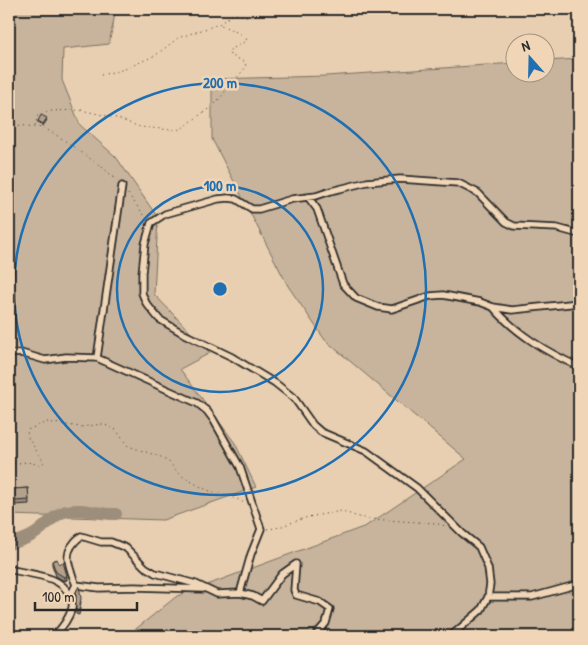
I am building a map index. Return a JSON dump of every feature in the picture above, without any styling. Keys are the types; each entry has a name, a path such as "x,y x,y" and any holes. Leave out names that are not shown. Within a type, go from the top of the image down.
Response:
{"street":[{"path":"451,636 481,610 488,597 490,584 488,568 479,547 460,531 417,488 366,451 347,441 321,432 313,426 294,398 274,383 232,357 184,334 159,319 146,303 142,293 145,244 151,223 165,214 218,199 236,199 252,209 367,182 386,180 458,183 478,193 506,222 514,226 557,228 579,234"},
{"path":"97,358 122,186"},
{"path":"308,197 317,209 343,284 356,298 378,307 392,309 430,296 443,295 512,310 579,303"},
{"path":"494,307 516,330 551,354 579,368"},
{"path":"9,354 21,353 45,360 66,357 97,358 196,403 207,411 240,467 261,529 251,554 240,593"},
{"path":"76,585 68,565 67,554 74,542 81,536 101,542 111,542 126,548 144,567 155,573 196,584 217,594 240,593 253,596 262,601 282,574 296,564 294,590 296,595 320,602 330,609 326,623 315,636"},
{"path":"9,569 48,578 64,586 70,596 71,612 54,636"},
{"path":"488,597 532,597 579,584"},
{"path":"76,585 99,588 157,587 208,590"},
{"path":"70,596 76,585"}],"path":[{"path":"101,75 125,69 156,55 178,38 219,24 233,14 253,17 266,9"},
{"path":"35,126 38,115 50,111 81,110 116,118 140,127 181,129 215,104 246,67 245,62 228,53 246,41 246,37 219,24"},
{"path":"9,124 44,128 61,138 102,167 122,186 151,223"},
{"path":"9,464 27,462 41,465 44,462 28,438 27,430 34,426 48,422 80,427 103,424 116,430 128,446 161,457 169,462 179,474 192,482 207,490 237,499 255,508"},
{"path":"261,529 276,528 308,517 342,511 369,519 434,523 460,531"}],"shaded area":[{"path":"9,9 116,9 109,44 63,49 62,80 80,125 116,157 158,218 154,294 210,353 180,369 235,443 256,487 163,520 9,515"},
{"path":"579,59 579,636 127,636 177,596 366,526 466,459 325,340 288,286 212,139 212,79 326,76 506,64 506,82 556,82 556,60"}],"building":[{"path":"41,115 47,118 43,124 38,121"},
{"path":"28,488 29,500 15,501 14,489"},
{"path":"57,559 59,564 63,562 67,576 64,577 56,572 52,561"},
{"path":"79,586 81,598 79,611 76,610 76,592"},
{"path":"9,594 13,595 9,605"}],"waterway":[{"path":"9,544 26,539 56,516 66,511 79,510 116,514"}]}
